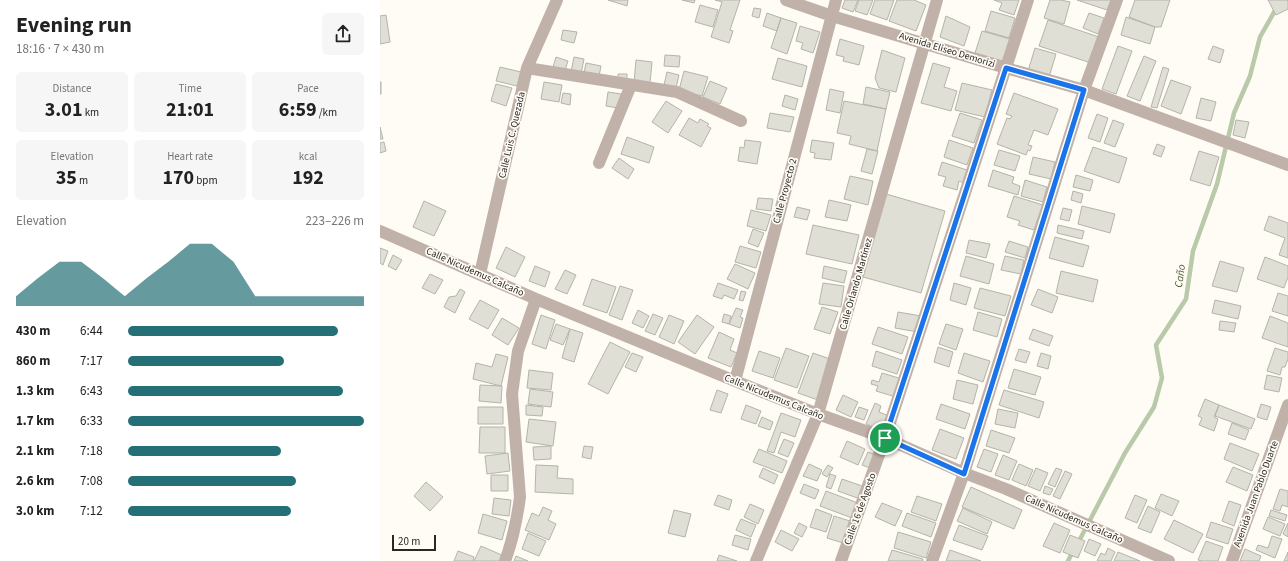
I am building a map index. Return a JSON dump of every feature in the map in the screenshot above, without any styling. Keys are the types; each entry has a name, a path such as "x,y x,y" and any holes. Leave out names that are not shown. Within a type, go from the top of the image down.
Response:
{"street":[{"name":"Calle Luis C. Quezada","path":"480,274 527,68 557,0"},
{"name":"Avenida Eliseo Demorizi","path":"786,0 832,16 1084,90 1288,165"},
{"name":"Calle Proyecto 2","path":"735,381 836,0"},
{"name":"Calle Orlando Martínez","path":"756,561 818,414 937,0"},
{"name":"Calle 16 de Agosto","path":"841,561 885,438 1028,0"},
{"path":"932,561 964,474 1084,90 1117,0"},
{"path":"527,68 677,92 741,121"},
{"path":"599,163 631,85"},
{"name":"Calle Nicudemus Calcaño","path":"380,231 536,299 735,381 818,414 885,438 964,474 1006,489 1165,560"},
{"path":"505,561 512,543 520,497 512,394 518,351 536,299"},
{"name":"Avenida Juan Pablo Duarte","path":"1232,561 1288,405"}],"building":[{"path":"608,0 628,0 627,6"},
{"path":"682,0 695,0 694,3"},
{"path":"715,0 740,0 730,30 733,31 729,43 711,37 722,2"},
{"path":"845,0 858,0 853,12 842,8"},
{"path":"859,0 873,0 867,15 855,11"},
{"path":"875,0 894,0 887,20 870,14"},
{"path":"897,0 914,0 926,5 916,31 889,21"},
{"path":"994,0 1019,0 1014,15 999,10 1002,3"},
{"path":"1050,0 1070,2 1064,24 1044,18"},
{"path":"1077,0 1111,0 1107,10"},
{"path":"1135,0 1170,0 1161,27 1155,27 1129,17"},
{"path":"1268,0 1288,0 1288,9 1276,15"},
{"path":"700,5 718,10 713,27 695,22"},
{"path":"754,8 761,9 759,18 752,16"},
{"path":"991,11 1015,18 1009,38 985,31"},
{"path":"767,13 781,18 777,31 763,26"},
{"path":"1089,13 1104,18 1098,34 1083,28"},
{"path":"386,15 390,42 380,44 380,16"},
{"path":"946,16 970,27 964,46 940,37"},
{"path":"1126,17 1155,27 1150,44 1121,35"},
{"path":"781,18 797,23 787,54 771,48"},
{"path":"1048,20 1102,38 1094,64 1039,46"},
{"path":"800,26 820,32 813,53 801,49 803,43 796,41"},
{"path":"563,30 577,32 574,43 561,40"},
{"path":"982,31 1010,39 1003,61 975,53"},
{"path":"840,39 864,46 859,65 843,61 844,57 836,55"},
{"path":"1118,46 1132,51 1116,94 1102,89"},
{"path":"1213,46 1224,50 1220,63 1208,59"},
{"path":"1035,48 1056,54 1049,77 1028,71"},
{"path":"882,50 905,58 896,92 879,88 875,78"},
{"path":"665,55 680,56 679,67 664,66"},
{"path":"1144,56 1156,61 1140,101 1127,96"},
{"path":"556,57 568,61 565,70 553,67"},
{"path":"574,57 584,59 581,74 571,72"},
{"path":"778,58 807,66 802,87 772,79"},
{"path":"636,60 652,62 650,83 634,82"},
{"path":"586,63 601,66 599,76 584,73"},
{"path":"933,63 950,68 944,87 957,91 951,111 921,103"},
{"path":"500,67 521,72 517,86 496,81"},
{"path":"1163,67 1169,69 1157,108 1151,107"},
{"path":"684,71 708,77 702,96 679,90"},
{"path":"667,72 679,75 676,88 664,85"},
{"path":"618,74 627,74 627,81 618,80"},
{"path":"1171,80 1191,87 1181,114 1161,106"},
{"path":"710,81 727,88 720,104 703,97"},
{"path":"381,82 381,94 380,94"},
{"path":"544,82 562,85 559,102 541,99"},
{"path":"962,83 992,90 985,117 955,110"},
{"path":"496,84 512,88 506,106 491,101"},
{"path":"866,87 890,92 886,109 863,104"},
{"path":"830,89 844,92 840,113 826,110"},
{"path":"608,92 621,94 618,108 606,106"},
{"path":"563,93 571,94 570,105 561,103"},
{"path":"1014,93 1058,109 1048,135 1034,130 1028,145 1032,146 1026,155 997,144 1007,118 1010,119 1012,116 1006,114"},
{"path":"785,95 798,99 795,110 782,106"},
{"path":"1201,98 1216,102 1211,121 1196,118"},
{"path":"666,101 682,111 668,133 652,122"},
{"path":"844,101 886,109 877,151 849,144 851,136 837,133"},
{"path":"770,113 794,117 790,132 767,128"},
{"path":"960,113 982,120 974,143 952,136"},
{"path":"1097,114 1108,118 1100,142 1088,138"},
{"path":"689,118 698,123 700,119 709,124 707,126 711,128 701,147 679,135"},
{"path":"1113,120 1124,124 1115,147 1104,143"},
{"path":"1236,120 1249,122 1245,138 1233,135"},
{"path":"380,127 383,139 380,139"},
{"path":"627,137 654,147 649,163 621,154"},
{"path":"745,140 761,142 757,164 738,161 740,147 744,148"},
{"path":"812,140 834,143 831,160 814,158 815,153 810,152"},
{"path":"949,140 973,148 967,165 944,157"},
{"path":"384,142 386,151 380,153 380,143"},
{"path":"1157,144 1165,147 1161,157 1153,154"},
{"path":"1093,147 1127,158 1119,183 1084,171"},
{"path":"867,149 878,151 872,174 861,171"},
{"path":"999,150 1020,156 1015,171 994,165"},
{"path":"1199,151 1219,157 1210,186 1190,180"},
{"path":"1033,157 1055,162 1051,179 1029,174"},
{"path":"619,158 634,169 628,179 612,168"},
{"path":"942,162 967,170 964,183 959,181 957,190 943,186 946,177 938,175"},
{"path":"993,170 1014,177 1012,183 1020,186 1018,195 988,186"},
{"path":"1076,175 1093,180 1090,191 1073,187"},
{"path":"850,176 873,181 868,205 844,199"},
{"path":"1025,180 1047,187 1043,202 1021,196"},
{"path":"1073,191 1083,194 1081,203 1071,200"},
{"path":"886,194 945,211 921,293 863,277"},
{"path":"1014,196 1043,205 1034,230 1018,225 1020,221 1007,217"},
{"path":"758,198 773,199 771,211 756,209"},
{"path":"829,200 851,205 847,221 825,217"},
{"path":"424,201 446,211 434,236 413,227"},
{"path":"1082,206 1115,214 1110,233 1078,224"},
{"path":"797,207 810,210 807,220 794,217"},
{"path":"1063,208 1072,210 1069,221 1060,219"},
{"path":"751,210 771,215 766,231 747,226"},
{"path":"1269,216 1288,223 1288,258 1279,255 1285,238 1264,230"},
{"path":"813,225 859,235 852,264 806,254"},
{"path":"1058,225 1084,231 1082,239 1057,233"},
{"path":"753,229 764,233 758,247 748,243"},
{"path":"1055,237 1089,246 1083,267 1049,258"},
{"path":"969,240 990,244 986,258 966,253"},
{"path":"1009,241 1028,247 1025,258 1005,252"},
{"path":"740,246 761,252 756,268 735,262"},
{"path":"506,247 525,257 515,277 496,268"},
{"path":"380,248 388,251 383,265 380,263"},
{"path":"393,255 402,260 396,270 388,266"},
{"path":"966,256 994,264 989,284 960,276"},
{"path":"1005,256 1024,260 1021,274 1001,270"},
{"path":"1265,257 1288,266 1288,277 1284,288 1257,279"},
{"path":"1220,261 1244,268 1237,292 1212,286"},
{"path":"735,264 755,273 748,289 727,279"},
{"path":"535,266 550,272 545,287 529,281"},
{"path":"824,266 847,271 844,283 822,278"},
{"path":"565,270 576,275 567,294 555,289"},
{"path":"1061,271 1098,280 1093,302 1056,293"},
{"path":"430,274 443,280 435,294 422,288"},
{"path":"592,279 616,287 607,313 583,305"},
{"path":"718,283 738,290 734,299 724,295 722,299 713,296"},
{"path":"823,283 844,286 841,307 819,304"},
{"path":"954,283 971,288 966,305 950,300"},
{"path":"620,286 633,290 622,320 609,315"},
{"path":"980,288 1011,296 1005,316 974,308"},
{"path":"460,289 465,292 455,313 444,307 449,297 456,296"},
{"path":"1038,289 1058,297 1052,313 1031,305"},
{"path":"741,291 746,292 743,301 739,300"},
{"path":"1278,293 1288,296 1288,316 1272,311"},
{"path":"480,300 499,310 488,329 469,319"},
{"path":"1215,300 1241,306 1238,319 1212,313"},
{"path":"822,307 838,312 830,334 814,329"},
{"path":"736,308 743,310 740,317 743,318 740,328 729,324"},
{"path":"638,310 649,316 643,328 632,323"},
{"path":"898,312 921,316 918,332 895,328"},
{"path":"978,312 1002,319 997,337 973,330"},
{"path":"653,314 663,318 655,335 645,331"},
{"path":"724,314 731,316 729,324 722,322"},
{"path":"541,315 555,320 546,349 532,344"},
{"path":"669,315 684,321 674,344 659,337"},
{"path":"697,315 714,327 695,354 678,342"},
{"path":"1270,316 1288,323 1288,347 1262,338"},
{"path":"502,318 519,328 508,345 492,335"},
{"path":"1220,321 1236,323 1234,332 1219,330"},
{"path":"556,324 570,329 563,345 550,340"},
{"path":"946,324 963,329 956,350 939,344"},
{"path":"878,327 908,337 902,354 872,344"},
{"path":"570,329 583,333 574,362 562,358"},
{"path":"1033,329 1053,336 1049,346 1029,339"},
{"path":"719,332 734,339 730,350 737,353 731,367 708,358"},
{"path":"610,342 630,352 608,394 588,384"},
{"path":"938,347 953,352 949,367 934,362"},
{"path":"786,348 809,356 797,388 774,380"},
{"path":"1275,348 1288,352 1288,359 1285,367 1282,367 1280,375 1267,371"},
{"path":"1019,349 1030,352 1026,363 1015,360"},
{"path":"759,351 780,358 773,378 752,371"},
{"path":"876,351 902,360 897,374 872,366"},
{"path":"632,353 643,357 636,372 625,367"},
{"path":"813,353 833,360 818,400 798,393"},
{"path":"964,353 990,361 983,382 958,373"},
{"path":"1041,353 1051,356 1048,369 1037,366"},
{"path":"496,354 508,357 501,386 473,379 476,363 492,367"},
{"path":"1014,369 1041,377 1035,395 1008,388"},
{"path":"529,370 553,373 551,390 527,388"},
{"path":"882,373 902,379 896,397 876,391 878,386 871,384 872,380 879,382"},
{"path":"1267,375 1282,378 1279,392 1264,389"},
{"path":"957,380 978,385 973,404 953,399"},
{"path":"480,385 502,386 501,403 479,401"},
{"path":"530,389 553,392 551,407 528,404"},
{"path":"717,390 728,394 721,413 710,410"},
{"path":"1004,390 1044,402 1039,418 999,405"},
{"path":"843,395 858,402 851,417 836,410"},
{"path":"1205,399 1219,405 1214,417 1218,419 1214,431 1199,425 1202,418 1198,416"},
{"path":"875,403 881,406 879,412 889,416 883,431 866,424"},
{"path":"941,404 970,414 965,429 936,419"},
{"path":"1261,404 1271,407 1267,420 1257,417"},
{"path":"526,405 543,407 542,416 526,415"},
{"path":"746,405 761,411 756,424 741,419"},
{"path":"1219,405 1255,419 1251,429 1215,416"},
{"path":"478,407 503,407 503,424 478,424"},
{"path":"859,407 868,410 864,420 855,417"},
{"path":"998,409 1018,413 1015,428 995,424"},
{"path":"781,413 801,420 795,437 781,432 774,453 767,451"},
{"path":"762,417 773,422 770,430 758,426"},
{"path":"529,419 556,422 553,446 526,442"},
{"path":"1232,423 1249,430 1245,440 1228,434"},
{"path":"480,427 505,427 505,453 479,453"},
{"path":"940,429 964,438 956,459 932,450"},
{"path":"991,430 1015,438 1009,453 986,446"},
{"path":"784,439 794,443 788,457 778,453"},
{"path":"847,441 865,449 858,465 840,457"},
{"path":"1230,443 1259,454 1252,471 1224,459"},
{"path":"551,446 551,459 534,460 533,447"},
{"path":"584,446 593,447 591,459 582,457"},
{"path":"759,449 787,461 782,473 753,462"},
{"path":"984,449 998,454 991,472 977,467"},
{"path":"868,452 876,455 870,468 862,465"},
{"path":"508,453 510,471 487,474 485,456"},
{"path":"1003,455 1017,461 1009,480 995,475"},
{"path":"809,464 822,470 817,481 803,476"},
{"path":"1019,464 1033,470 1026,486 1012,480"},
{"path":"536,465 558,466 557,478 573,479 573,494 535,492"},
{"path":"828,465 833,468 827,477 822,474"},
{"path":"1233,467 1253,475 1247,491 1226,482"},
{"path":"763,468 778,475 774,484 759,477"},
{"path":"1036,468 1048,473 1040,491 1028,486"},
{"path":"1056,468 1062,470 1055,487 1048,484"},
{"path":"1065,471 1072,474 1060,499 1053,496"},
{"path":"830,474 836,476 831,489 826,487"},
{"path":"491,475 508,475 508,491 491,491"},
{"path":"842,479 865,487 860,499 838,491"},
{"path":"426,482 443,497 430,511 414,496"},
{"path":"804,484 819,490 815,499 800,493"},
{"path":"1045,486 1053,489 1050,495 1043,493"},
{"path":"971,487 1022,510 1014,529 962,507"},
{"path":"1280,489 1288,491 1288,507 1282,505 1280,511 1273,509"},
{"path":"826,491 858,503 852,518 820,506"},
{"path":"1161,494 1179,501 1172,516 1155,508"},
{"path":"718,495 732,500 729,510 714,505"},
{"path":"1135,495 1147,500 1137,523 1125,518"},
{"path":"917,496 942,504 936,521 911,512"},
{"path":"494,498 511,500 509,516 492,514"},
{"path":"1229,501 1241,505 1234,526 1222,521"},
{"path":"882,503 902,511 895,526 875,517"},
{"path":"750,504 764,510 758,524 744,517"},
{"path":"1148,506 1160,512 1151,533 1138,528"},
{"path":"543,507 552,511 548,520 556,524 549,540 525,530 532,513 539,516"},
{"path":"963,508 992,522 987,534 957,521"},
{"path":"816,509 832,515 826,532 810,527"},
{"path":"674,510 691,514 685,537 668,533"},
{"path":"1271,510 1287,515 1285,521 1269,516"},
{"path":"907,513 936,523 931,537 902,526"},
{"path":"483,514 507,521 502,540 478,533"},
{"path":"834,516 850,521 843,543 827,538"},
{"path":"1268,517 1285,524 1280,536 1263,529"},
{"path":"741,519 756,525 751,537 736,530"},
{"path":"1174,520 1203,534 1193,553 1164,539"},
{"path":"1211,522 1233,529 1228,544 1206,537"},
{"path":"799,523 807,527 802,537 794,533"},
{"path":"1054,523 1070,530 1060,553 1043,546"},
{"path":"1288,523 1288,537 1283,534"},
{"path":"959,525 988,536 982,550 953,540"},
{"path":"781,530 799,539 792,551 775,542"},
{"path":"898,532 931,542 926,558 894,548"},
{"path":"528,533 546,541 539,556 522,549"},
{"path":"735,535 751,539 748,550 732,545"},
{"path":"1070,535 1085,541 1078,558 1063,552"},
{"path":"1272,536 1282,539 1275,558 1256,550 1258,545 1268,548"},
{"path":"1089,539 1101,544 1095,556 1084,551"},
{"path":"1206,541 1223,547 1218,561 1198,560"},
{"path":"481,546 504,556 502,561 474,561"},
{"path":"1108,548 1115,552 1111,561 1097,561 1101,553 1105,555"},
{"path":"1245,549 1261,556 1259,561 1240,561"},
{"path":"892,550 923,559 923,561 888,561"},
{"path":"950,550 981,561 946,561"},
{"path":"458,551 474,557 473,561 454,561"},
{"path":"1118,552 1140,561 1114,561"},
{"path":"1288,552 1288,561 1284,561"},
{"path":"719,555 737,561 717,561"},
{"path":"516,556 528,561 514,561"}],"waterway":[{"name":"Caño","path":"1078,543 1125,453 1154,407 1162,378 1156,345 1186,299 1193,251 1217,184 1234,113 1250,76 1260,37 1281,0"},
{"name":"Caño","path":"1068,561 1073,551"}],"route":[{"path":"1006,68 1084,90 964,474 885,438 1006,68"}]}
